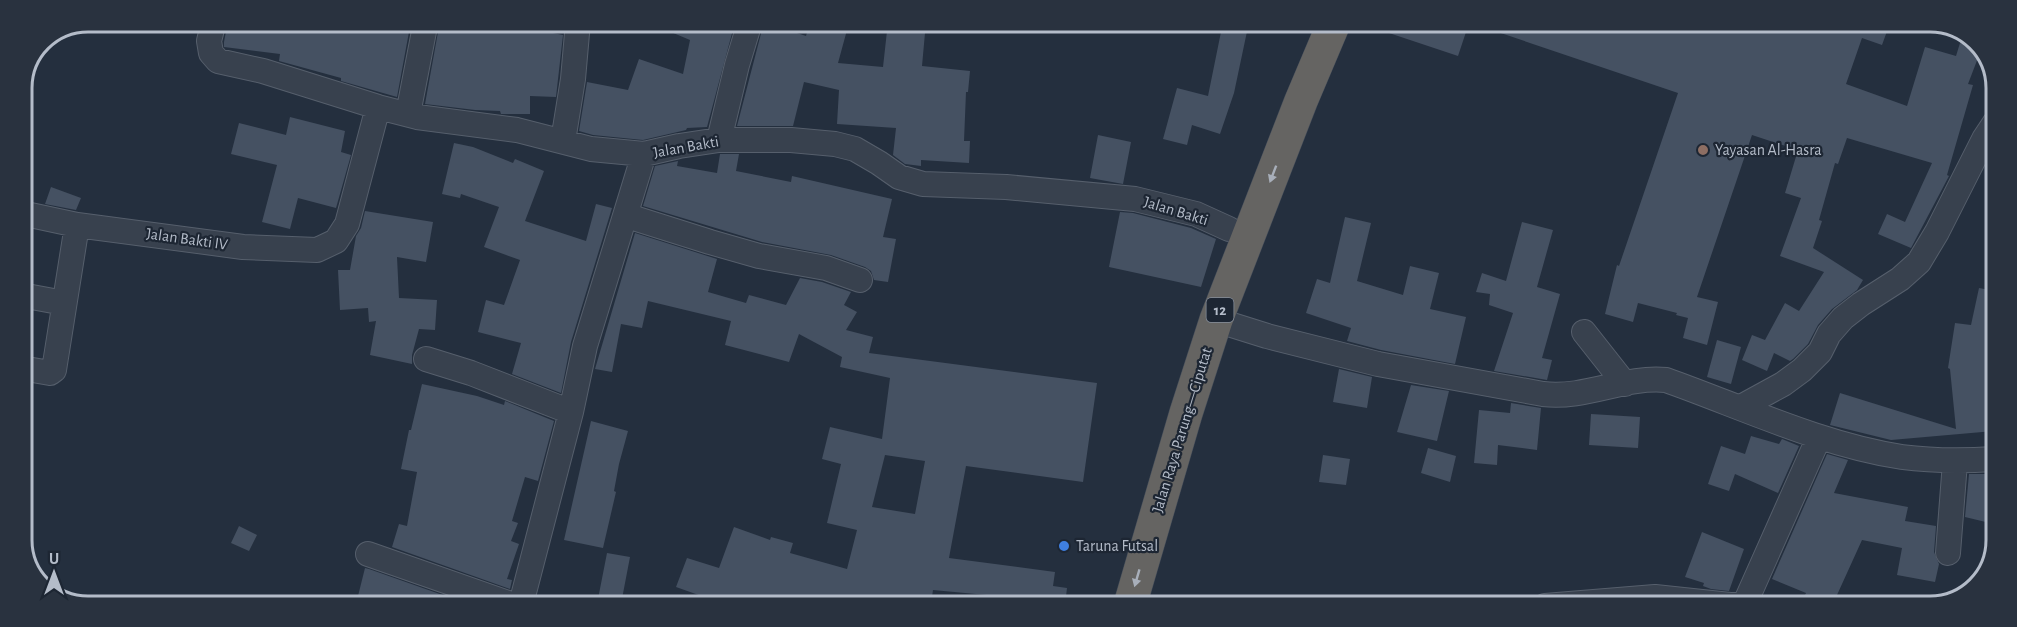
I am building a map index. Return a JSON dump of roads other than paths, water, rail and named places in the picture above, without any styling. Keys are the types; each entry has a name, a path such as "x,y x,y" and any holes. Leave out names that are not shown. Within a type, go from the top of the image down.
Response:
{"highway":[{"name":"Jalan Raya Parung—Ciputat","path":"1110,596 1123,545 1162,419 1229,229 1306,32"},
{"name":"Jalan Raya Parung—Ciputat","path":"1133,596 1186,413 1216,320 1330,32"}],"street":[{"name":"Jalan Bakti","path":"211,32 210,53 218,61 311,85 378,107 408,114 517,130 591,149 644,154 719,140 791,140 835,144 855,149 899,177 923,184 1006,187 1135,199 1196,214 1229,229"},
{"path":"408,114 424,32"},
{"path":"563,141 573,79 577,32"},
{"path":"719,140 747,32"},
{"name":"Jalan Bakti IV","path":"32,215 77,225 243,247 317,250 336,241 347,224 378,107"},
{"path":"1741,407 1783,384 1802,370 1820,352 1829,334 1843,318 1900,279 1919,262 1937,232 1985,137"},
{"path":"523,596 571,412 585,346 644,154"},
{"path":"626,213 637,219 710,242 759,256 826,268 860,280"},
{"path":"32,370 50,373 54,370 77,225"},
{"path":"32,297 64,303"},
{"path":"1216,320 1267,336 1378,364 1543,394 1576,394 1648,378 1666,380 1819,437 1901,457 1955,462 1986,460"},
{"path":"1584,332 1625,384"},
{"path":"426,358 571,412"},
{"path":"1748,596 1819,437"},
{"path":"1948,553 1955,462"},
{"path":"368,554 488,596"}],"place":[{"name":"Yayasan Al-Hasra","path":"1703,150"},
{"name":"Taruna Futsal","path":"1064,546"}]}
